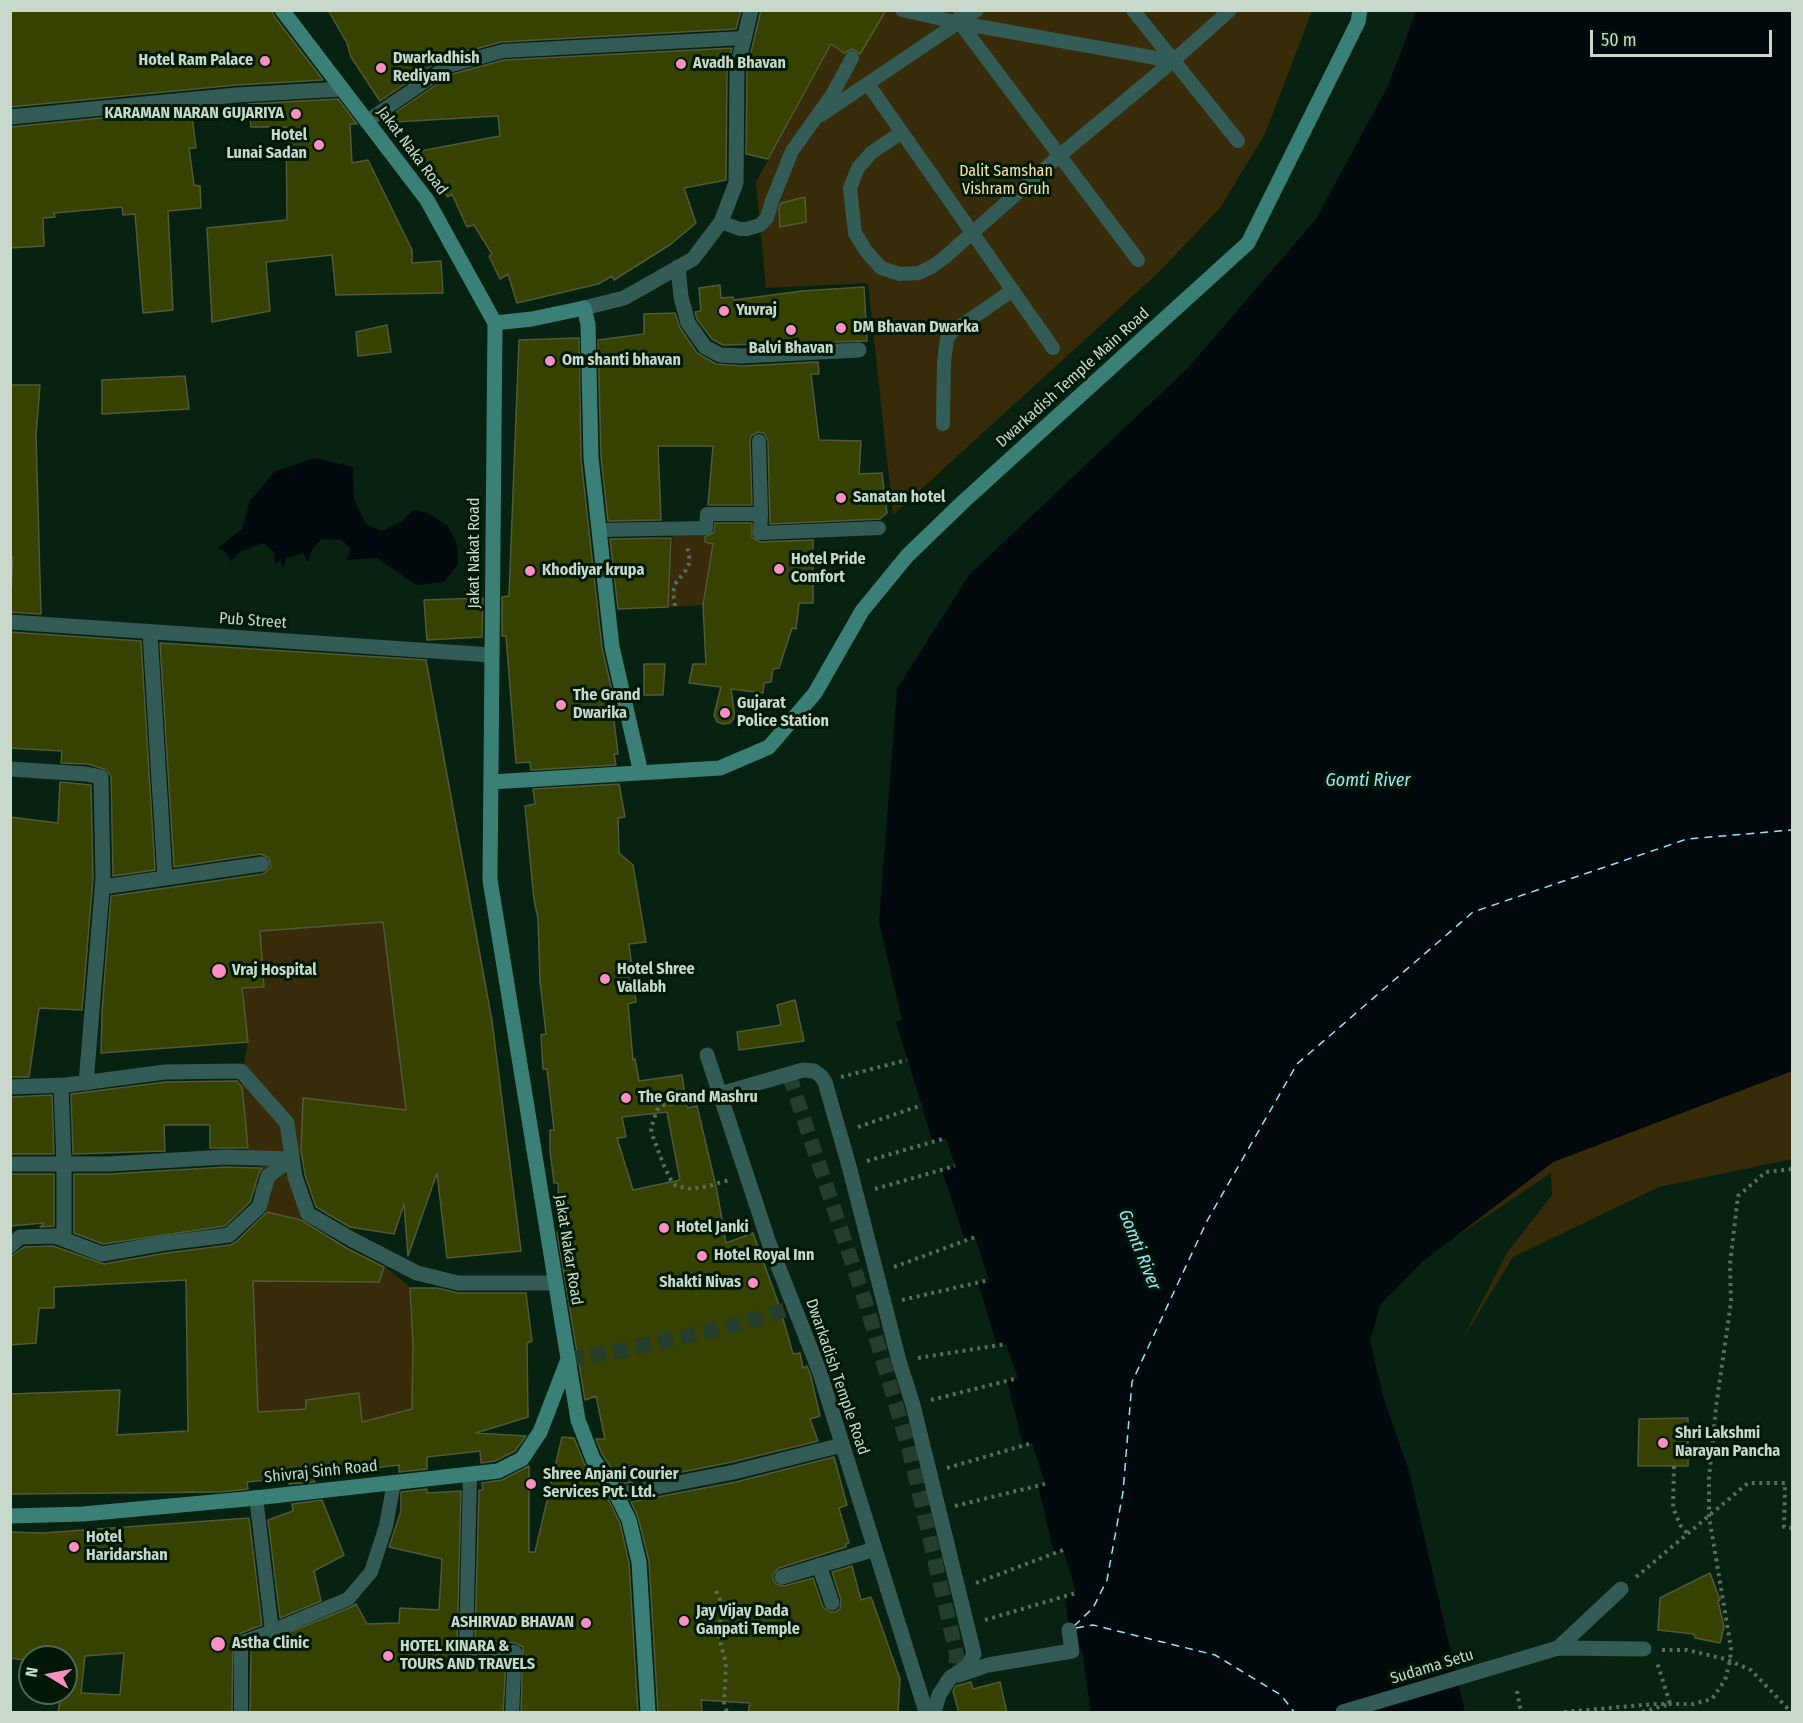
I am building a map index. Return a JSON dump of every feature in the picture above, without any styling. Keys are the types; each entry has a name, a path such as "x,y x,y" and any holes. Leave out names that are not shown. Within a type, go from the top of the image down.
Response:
{"main road":[{"name":"Jakat Naka Road","path":"282,10 428,200 495,323"},
{"name":"Dwarkadish Temple Main Road","path":"641,773 720,768 769,747 815,693 862,611 907,556 1248,243 1358,22 1360,10"},
{"path":"491,782 641,773 612,648 591,458 588,324 584,308 532,319 495,323"},
{"name":"Jakat Nakat Road","path":"491,782 495,323"},
{"name":"Jakat Nakar Road","path":"491,782 490,880 578,1420 593,1459 616,1494 629,1520 639,1562 648,1713"},
{"name":"Shivraj Sinh Road","path":"10,1516 83,1514 498,1471 522,1459 540,1432 568,1359"}],"street":[{"path":"584,308 624,298 693,259 721,222 736,183 737,68 751,10"},
{"path":"10,117 237,95 342,89"},
{"path":"678,267 681,297 688,323 705,347 720,355 860,350"},
{"name":"Pub Street","path":"10,622 492,655"},
{"path":"150,632 165,879"},
{"path":"10,769 101,777 103,887 86,1083"},
{"path":"103,887 262,864"},
{"name":"Dwarkadish Temple Road","path":"707,1055 769,1243 819,1371 926,1713"},
{"path":"720,1094 803,1070 814,1071 825,1082 913,1405 974,1654 968,1666 950,1678 939,1695 934,1713"},
{"path":"10,1087 62,1086 165,1072 241,1071 287,1123 295,1177 308,1214 417,1273 458,1283 555,1283"},
{"path":"62,1086 64,1239"},
{"path":"10,1164 109,1164 225,1157 292,1160"},
{"path":"10,1245 20,1237 55,1236 102,1254 229,1235 259,1207 268,1176 292,1160"},
{"path":"616,1494 734,1472 842,1445"},
{"path":"782,1577 875,1549"},
{"path":"819,1565 832,1603"},
{"path":"1558,1648 1621,1589"},
{"path":"950,1678 988,1665 1072,1651 1069,1630"},
{"path":"1558,1648 1648,1650"},
{"name":"Sudama Setu","path":"1343,1713 1558,1648"}],"lane":[{"path":"902,10 960,14 1173,61"},
{"path":"814,119 868,84 960,14 978,10"},
{"path":"1133,10 1238,141"},
{"path":"902,132 871,153 858,168 850,188 851,210 855,233 881,268 900,274 919,273 933,266 973,234 1059,156 1230,10"},
{"path":"960,14 1059,156 1138,260"},
{"path":"367,121 448,66 503,51 744,38"},
{"path":"721,222 740,229 747,229 760,225 767,218 792,151 832,94 852,58"},
{"path":"868,84 1053,348"},
{"path":"943,424 944,362 947,339 952,332 1013,290"},
{"path":"759,441 760,533 879,528"},
{"path":"599,530 706,528 707,514 761,514"},
{"path":"470,1474 466,1648 515,1652 512,1713"},
{"path":"241,1713 241,1647 245,1641 348,1599 371,1572 386,1526 394,1482"},
{"path":"255,1497 272,1631"}],"path":[{"path":"675,606 675,584 690,562 685,535 688,528"},
{"path":"825,1082 858,1071 907,1060"},
{"path":"720,1094 661,1106 657,1110 651,1129 653,1137 671,1180 682,1189 709,1186 746,1174"},
{"path":"840,1133 922,1105"},
{"path":"849,1166 946,1138"},
{"path":"857,1194 955,1166"},
{"path":"1564,1713 1693,1704 1712,1698 1725,1680 1731,1648 1709,1516 1709,1479 1716,1407 1731,1302 1731,1264 1738,1196 1766,1172 1792,1169"},
{"path":"877,1273 975,1237"},
{"path":"885,1302 989,1280"},
{"path":"900,1361 1006,1344"},
{"path":"913,1405 1018,1378"},
{"path":"929,1474 1032,1443"},
{"path":"1674,1466 1673,1507 1680,1525 1688,1534"},
{"path":"1621,1589 1748,1483 1785,1483 1784,1527 1792,1528"},
{"path":"937,1510 1045,1484"},
{"path":"959,1589 1063,1550"},
{"path":"716,1590 721,1613 719,1638 726,1663 724,1705 727,1713"},
{"path":"968,1625 1076,1593"},
{"path":"1670,1704 1648,1650 1688,1650 1730,1661 1751,1670 1791,1713"},
{"path":"1516,1691 1521,1713"},
{"path":"1642,1713 1670,1704"}],"green space":[{"name":"Dalit Samshan Vishram Gruh","path":"845,11 1312,11 1265,134 1220,208 1158,273 893,515 868,283 766,288 756,182 834,40"},
{"path":"673,528 706,528 705,542 713,544 703,605 668,607"},
{"path":"383,922 406,1110 303,1098 300,1166 308,1214 299,1219 265,1211 259,1207 253,1185 262,1183 262,1164 248,1163 241,1079 248,1042 242,988 264,987 258,931"},
{"path":"1792,1071 1792,1159 1659,1187 1513,1257 1462,1340 1507,1253 1552,1195 1551,1173 1451,1240 1553,1162"},
{"path":"384,1266 409,1286 413,1343 412,1409 362,1422 359,1393 306,1409 258,1412 253,1281 378,1282"}],"water":[{"name":"Gomti River","path":"1416,11 1792,11 1792,1071 1553,1162 1422,1262 1380,1305 1370,1341 1383,1396 1409,1471 1465,1712 1091,1712 1082,1650 1072,1651 1069,1630 1065,1596 1076,1592 1063,1550 1054,1553 1038,1486 1045,1483 1032,1443 1023,1444 1007,1381 1018,1378 1006,1344 997,1346 978,1282 989,1280 975,1237 965,1241 942,1170 955,1166 946,1138 933,1143 896,1022 902,1020 879,922 897,689 969,575 1188,368 1316,219 1388,86"},
{"path":"314,458 353,467 354,499 366,524 381,531 401,522 413,510 428,513 448,526 457,544 458,565 444,582 416,585 377,558 346,560 351,549 342,540 322,539 312,549 308,562 303,553 287,558 283,568 280,560 275,564 274,552 263,543 240,552 231,561 227,553 218,548 242,529 250,501 274,472"}],"building":[{"path":"10,10 272,10 274,16 323,80 236,85 10,107"},
{"path":"328,10 741,10 736,29 501,42 443,58 380,101 351,57 347,43"},
{"path":"761,10 886,10 860,54 852,49 844,53 831,44 768,159 746,154 747,69"},
{"path":"732,48 727,68 726,180 684,188 696,223 671,244 614,280 612,276 598,284 517,303 508,274 500,279 489,256 492,254 474,225 467,227 452,194 448,197 415,152 500,136 498,116 394,122 390,116 452,74 504,60"},
{"path":"338,99 357,124 350,124 352,163 368,160 412,250 412,263 441,261 443,293 336,295 332,255 266,262 270,311 212,322 207,228 287,220 286,127 251,127 248,104"},
{"path":"191,109 196,148 189,148 194,185 200,186 201,208 168,211 173,310 143,313 135,214 123,215 122,207 54,213 55,217 43,218 44,246 10,248 10,127"},
{"path":"805,197 806,222 780,227 781,203"},
{"path":"720,285 721,298 733,297 734,300 802,291 864,287 867,341 723,345 712,339 697,319 695,312 701,311 699,288"},
{"path":"675,313 680,328 697,353 716,364 742,366 818,362 819,374 811,374 819,440 861,441 859,474 882,473 887,513 880,519 770,524 768,441 764,433 758,432 751,436 750,441 752,505 708,505 713,446 658,446 661,520 608,521 601,457 598,340 644,334 644,314"},
{"path":"387,325 391,352 358,356 356,332"},
{"path":"579,338 581,459 602,648 613,695 611,695 618,754 614,754 616,765 531,770 530,762 516,763 506,636 502,636 502,597 509,596 519,340"},
{"path":"185,376 189,409 102,414 102,380"},
{"path":"10,385 40,385 36,435 41,614 10,612 13,557 10,556"},
{"path":"715,523 752,523 752,537 760,542 813,540 813,603 799,603 796,629 792,628 779,668 773,669 771,682 764,683 763,693 731,689 735,717 730,723 724,724 717,722 714,715 721,687 689,683 693,664 706,664 703,605 713,544 705,542 705,537 714,532"},
{"path":"671,538 668,607 618,609 610,539"},
{"path":"483,598 482,637 427,640 424,600"},
{"path":"10,632 141,641 155,870 113,876 111,777 107,770 88,764 61,763 62,751 10,748"},
{"path":"160,643 426,660 492,1021 521,1251 447,1258 437,1173 408,1256 404,1204 394,1234 350,1227 316,1207 305,1175 301,1151 303,1098 406,1110 383,922 260,931 264,987 242,988 248,1042 101,1053 111,896 263,874 271,867 269,858 261,854 174,867"},
{"path":"644,664 665,664 663,695 644,695"},
{"path":"60,782 91,785 93,878 82,1010 39,1008 29,1077 10,1077 10,817 58,823"},
{"path":"619,784 625,817 618,818 619,853 633,865 646,942 629,944 636,1002 628,1004 633,1060 635,1059 639,1081 682,1075 687,1108 697,1106 717,1191 726,1243 753,1233 779,1305 793,1354 800,1353 803,1368 807,1366 810,1373 820,1416 810,1419 818,1441 732,1462 622,1484 602,1454 596,1439 605,1439 596,1396 585,1400 557,1232 560,1232 558,1183 554,1183 550,1150 550,1130 554,1130 547,1069 543,1069 541,1035 546,1034 540,981 538,918 534,900 525,806 535,804 533,789","holes":["667,1112 680,1180 633,1190 617,1138 626,1137 622,1117"]},
{"path":"795,1000 804,1041 739,1050 737,1032 781,1025 777,1005"},
{"path":"237,1081 242,1087 248,1148 210,1148 210,1125 164,1125 165,1151 73,1154 71,1094 166,1082"},
{"path":"52,1095 54,1154 10,1154 10,1097"},
{"path":"225,1167 262,1168 250,1202 225,1226 103,1244 74,1233 74,1174"},
{"path":"10,1174 54,1174 54,1226 40,1227 44,1223 10,1226"},
{"path":"267,1212 301,1220 348,1249 384,1267 379,1282 253,1281 258,1412 306,1409 306,1400 359,1393 362,1422 412,1409 413,1343 410,1288 437,1288 458,1293 526,1293 532,1341 527,1343 528,1417 476,1433 526,1436 515,1451 495,1461 481,1463 480,1451 427,1457 427,1469 399,1472 399,1465 312,1475 315,1482 289,1484 288,1478 247,1482 248,1489 220,1492 10,1494 10,1394 120,1390 117,1435 188,1431 186,1280 54,1287 54,1308 39,1308 36,1343 10,1345 10,1257 24,1247 53,1246 104,1264 230,1245"},
{"name":"Shri Lakshmi Narayan Pancha","path":"1688,1418 1688,1466 1638,1466 1639,1419"},
{"path":"562,1437 574,1438 584,1463 604,1491 620,1523 629,1563 638,1713 521,1713 523,1647 516,1643 475,1640 479,1490 483,1490 482,1483 502,1480 529,1466 529,1552 535,1552"},
{"path":"834,1457 847,1505 839,1508 849,1543 846,1547 779,1568 773,1574 773,1579 776,1584 784,1586 813,1578 823,1607 830,1612 835,1612 840,1609 841,1600 832,1572 852,1566 861,1600 871,1597 900,1679 898,1713 748,1713 750,1703 701,1700 702,1713 658,1713 649,1561 638,1517 631,1502 736,1482"},
{"path":"427,1489 427,1493 461,1491 457,1648 458,1653 465,1657 506,1660 503,1713 250,1713 251,1648 356,1604 367,1624 399,1623 400,1608 439,1610 442,1559 389,1547 401,1511 401,1492"},
{"path":"322,1500 344,1555 314,1571 321,1601 280,1618 268,1520 293,1511 292,1504"},
{"path":"249,1518 262,1625 241,1633 233,1643 232,1713 58,1713 59,1705 78,1705 78,1645 18,1645 18,1659 10,1658 10,1532 43,1533","holes":["124,1653 120,1695 81,1693 85,1656"]},
{"path":"1710,1573 1720,1600 1718,1601 1724,1627 1720,1643 1695,1638 1694,1634 1658,1630 1660,1598"},
{"path":"971,1682 973,1689 1000,1682 1007,1713 959,1713 953,1691 956,1686"}],"ferry route":[{"path":"1074,1626 1093,1608 1107,1580 1123,1492 1132,1382 1207,1221 1297,1064 1473,912 1687,839 1792,830"},
{"path":"1076,1628 1093,1625 1215,1655 1281,1695 1294,1712"}],"tunnel":[{"path":"789,1075 866,1304 909,1449 957,1656 954,1676"},
{"path":"568,1359 623,1350 737,1325 794,1307"}],"place":[{"name":"Hotel Ram Palace","path":"265,61"},
{"name":"Avadh Bhavan","path":"681,64"},
{"name":"Dwarkadhish Rediyam","path":"381,68"},
{"name":"KARAMAN NARAN GUJARIYA","path":"296,114"},
{"name":"Hotel Lunai Sadan","path":"319,145"},
{"name":"Yuvraj","path":"724,311"},
{"name":"DM Bhavan Dwarka","path":"841,328"},
{"name":"Balvi Bhavan","path":"791,330"},
{"name":"Om shanti bhavan","path":"550,361"},
{"name":"Sanatan hotel","path":"841,498"},
{"name":"Hotel Pride Comfort","path":"779,569"},
{"name":"Khodiyar krupa","path":"530,571"},
{"name":"The Grand Dwarika","path":"561,705"},
{"name":"Gujarat Police Station","path":"725,713"},
{"name":"Vraj Hospital","path":"219,971"},
{"name":"Hotel Shree Vallabh","path":"605,979"},
{"name":"The Grand Mashru","path":"626,1098"},
{"name":"Hotel Janki","path":"664,1228"},
{"name":"Hotel Royal Inn","path":"702,1256"},
{"name":"Shakti Nivas","path":"753,1283"},
{"name":"Shri Lakshmi Narayan Pancha","path":"1663,1443"},
{"name":"Shree Anjani Courier Services Pvt. Ltd.","path":"531,1484"},
{"name":"Hotel Haridarshan","path":"74,1547"},
{"name":"Jay Vijay Dada Ganpati Temple","path":"684,1621"},
{"name":"ASHIRVAD BHAVAN","path":"586,1623"},
{"name":"Astha Clinic","path":"218,1644"},
{"name":"HOTEL KINARA & TOURS AND TRAVELS","path":"388,1656"}]}
